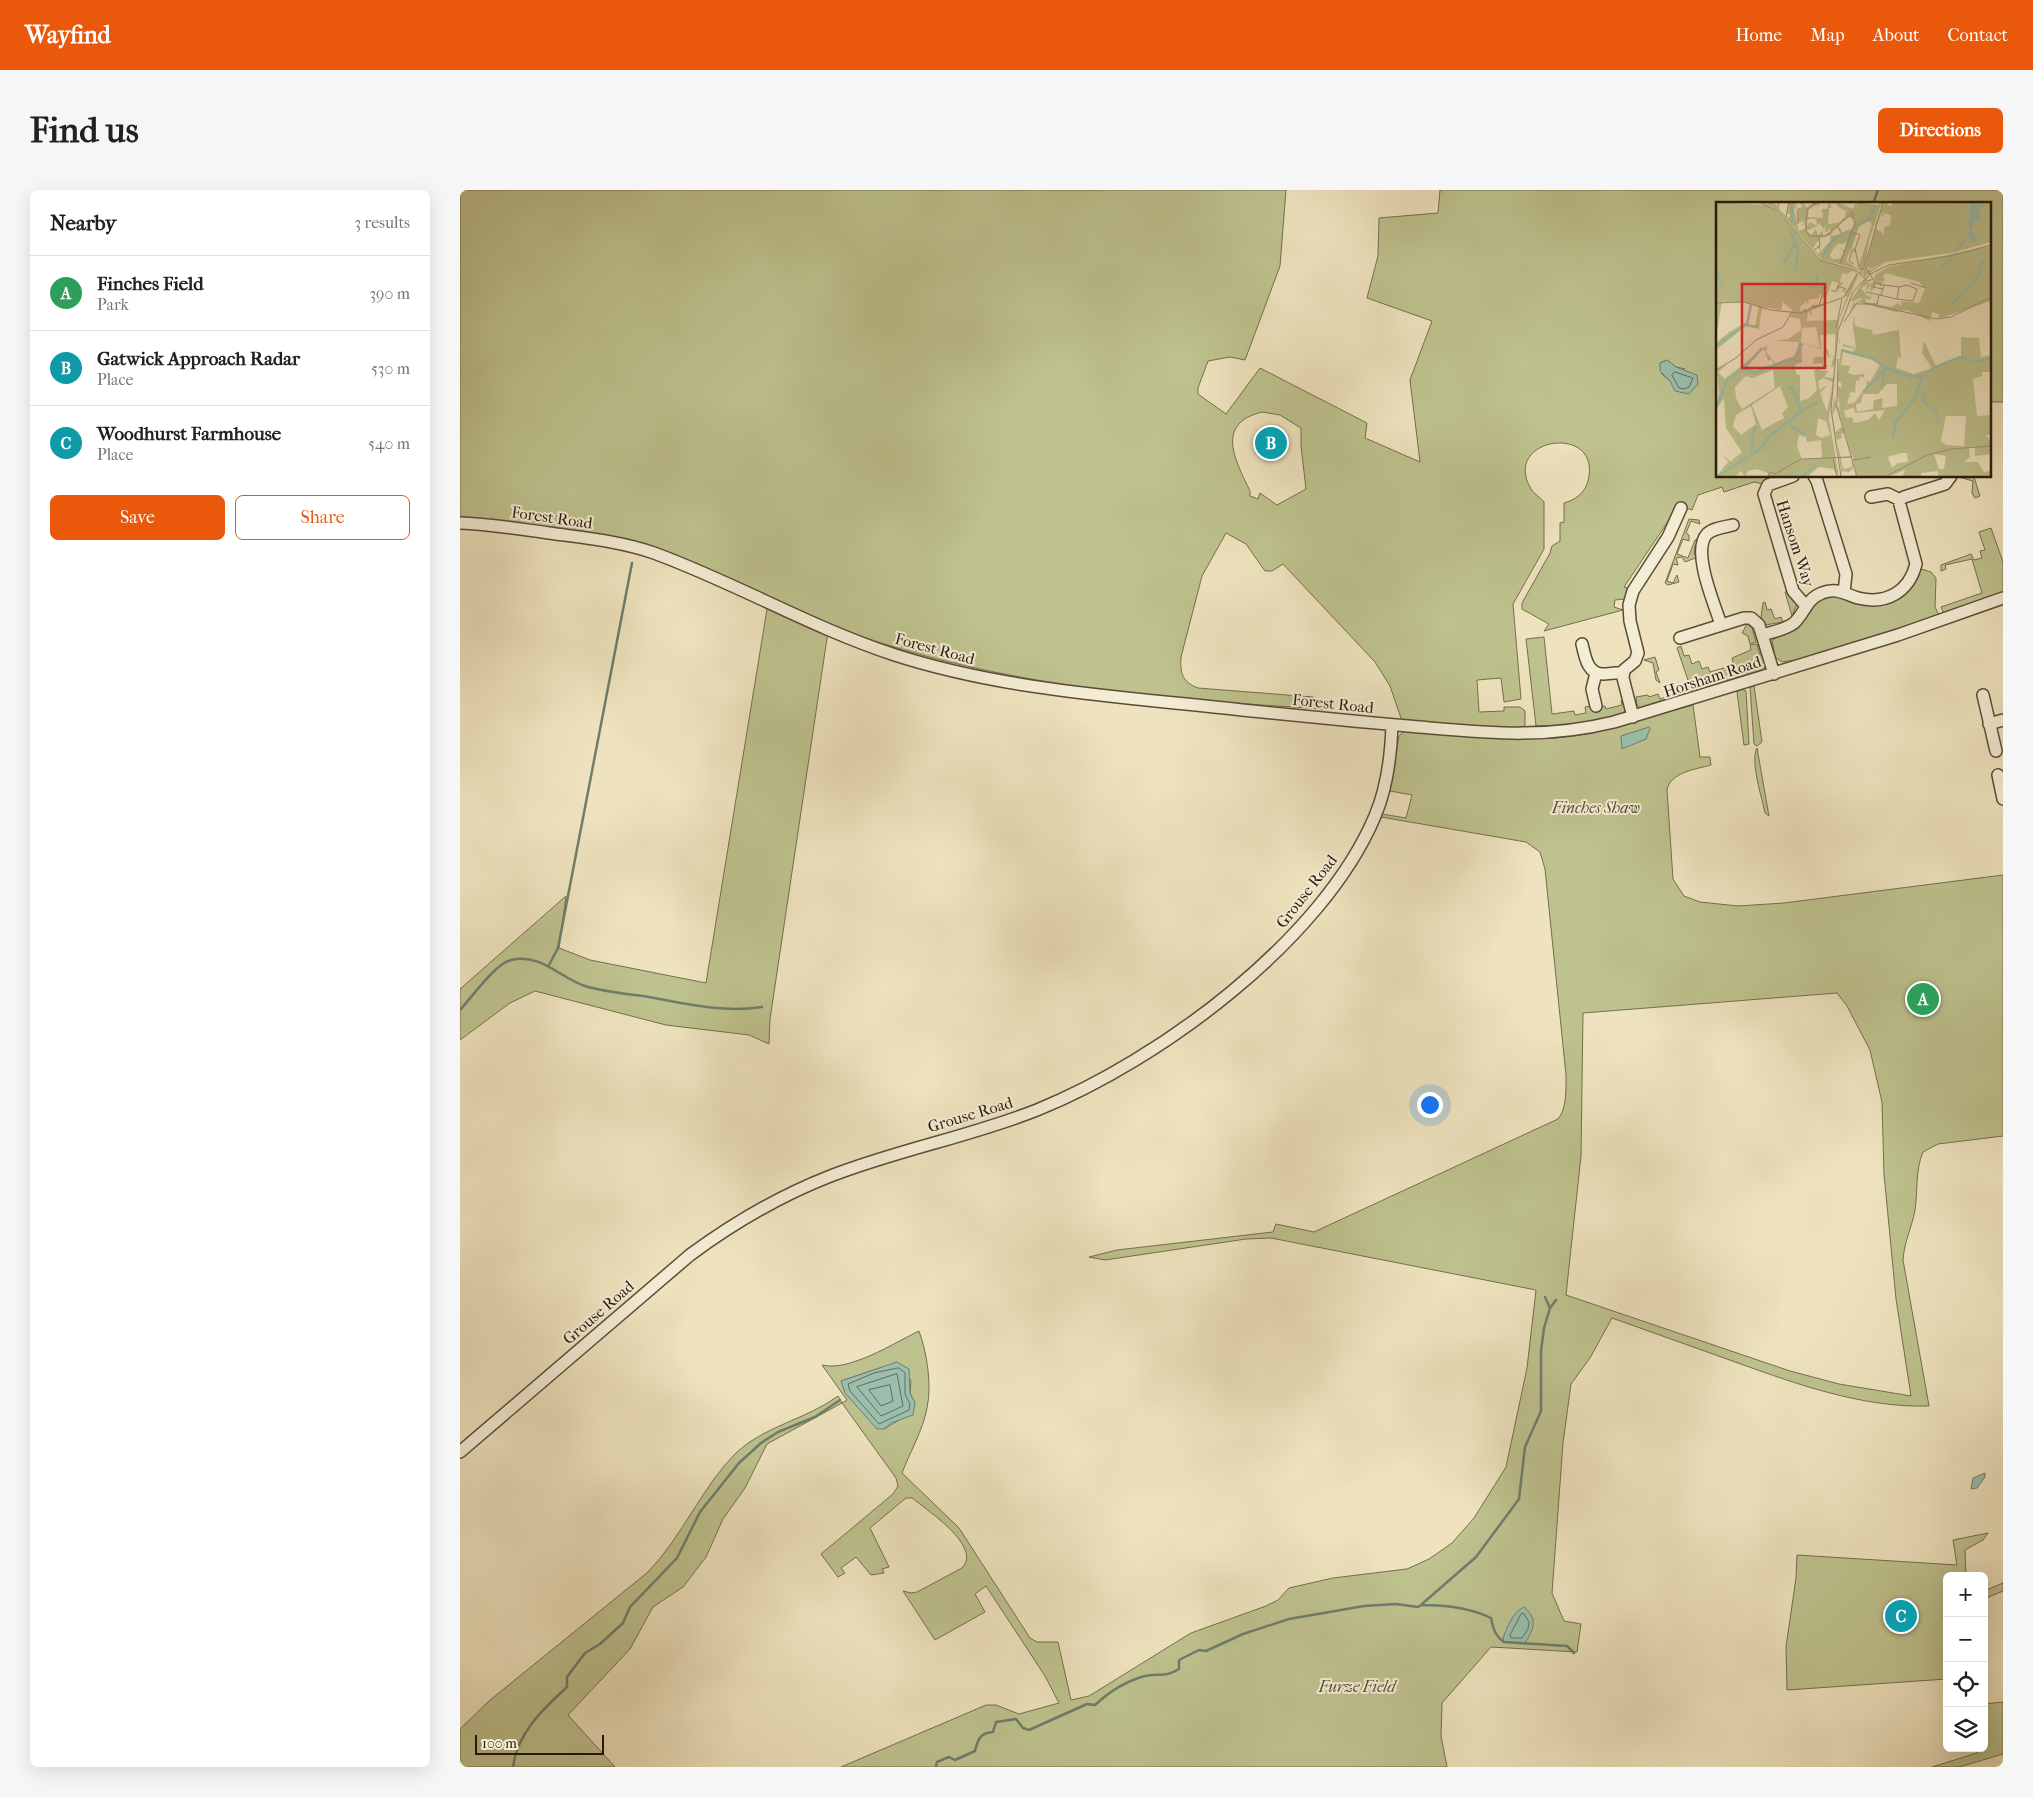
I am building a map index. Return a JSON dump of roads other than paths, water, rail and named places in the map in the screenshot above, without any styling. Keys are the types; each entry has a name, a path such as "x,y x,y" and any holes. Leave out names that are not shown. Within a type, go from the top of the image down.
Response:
{"street":[{"name":"Hansom Way","path":"1787,478 1768,485 1764,494 1793,591 1805,605"},
{"path":"1815,478 1846,574 1844,592"},
{"path":"1871,497 1888,494 1900,500 1950,479"},
{"path":"1762,635 1791,624 1805,605 1823,592 1844,592 1856,597 1877,600 1897,594 1907,585 1916,564 1899,508 1900,500"},
{"path":"1633,717 1623,673 1626,667 1635,661 1638,653 1630,621 1630,605 1633,591 1668,536 1681,508"},
{"name":"Forest Road","path":"460,523 500,526 612,542 650,552 689,567 854,640 901,657 962,673 1080,692 1422,727"},
{"path":"1721,625 1701,561 1702,550 1704,538 1709,533 1733,525"},
{"name":"Horsham Road","path":"1422,727 1468,732 1548,734 1579,730 1633,717 1774,674 1898,635 2003,598"},
{"path":"1680,638 1749,617 1758,623 1774,674"},
{"path":"1582,644 1588,665 1596,673 1623,673"},
{"path":"1596,673 1592,689 1596,706"},
{"path":"1982,694 1996,751"},
{"path":"1989,724 2003,720"},
{"name":"Grouse Road","path":"460,1452 690,1255 727,1230 793,1193 829,1177 912,1148 1008,1121 1081,1090 1123,1067 1219,1000 1266,962 1296,934 1356,852 1375,816 1382,797 1390,753 1392,725"},
{"path":"1998,774 2003,799"}],"water":[{"path":"1667,360 1676,367 1697,375 1698,384 1689,394 1675,391 1670,381 1660,371 1660,363"},
{"path":"1649,727 1646,739 1622,749 1621,736"},
{"path":"897,1362 909,1369 910,1393 915,1403 913,1415 891,1423 884,1429 877,1429 845,1393 841,1381"},
{"path":"1985,1473 1985,1477 1977,1488 1971,1489 1973,1478"},
{"path":"1524,1607 1533,1620 1528,1638 1525,1643 1504,1642 1503,1638 1511,1620"}],"waterway":[{"path":"1874,202 1878,190"},
{"path":"549,965 558,948 632,563"},
{"path":"460,1010 498,968 511,960 522,959 541,963 576,982 600,990 705,1007 734,1009 762,1007"},
{"path":"1545,1297 1550,1308"},
{"path":"1422,1604 1476,1557 1519,1499 1525,1447 1541,1411 1541,1351 1544,1328 1550,1308 1556,1300"},
{"path":"513,1767 520,1743 532,1723 567,1687 567,1677 585,1653 600,1644 623,1623 630,1607 677,1558 700,1512 739,1463 761,1443 778,1432 815,1417 840,1400"},
{"path":"936,1767 937,1762 949,1757 955,1760 975,1751 980,1737 993,1732 996,1722 1016,1719 1023,1728 1029,1730 1087,1704 1095,1705 1112,1691 1131,1681 1145,1676 1174,1672 1179,1669 1179,1660 1199,1650 1206,1651 1243,1634 1289,1619 1364,1606 1396,1604 1418,1607 1421,1605 1448,1606 1466,1609 1491,1618 1495,1632 1504,1642 1567,1646 1574,1653"}],"place":[{"name":"Gatwick Approach Radar","path":"1271,443"},
{"name":"Finches Field","path":"1923,999"},
{"name":"Woodhurst Farmhouse","path":"1901,1616"}],"park label":[{"name":"Finches Shaw","path":"1596,807"},
{"name":"Furze Field","path":"1357,1686"}]}
